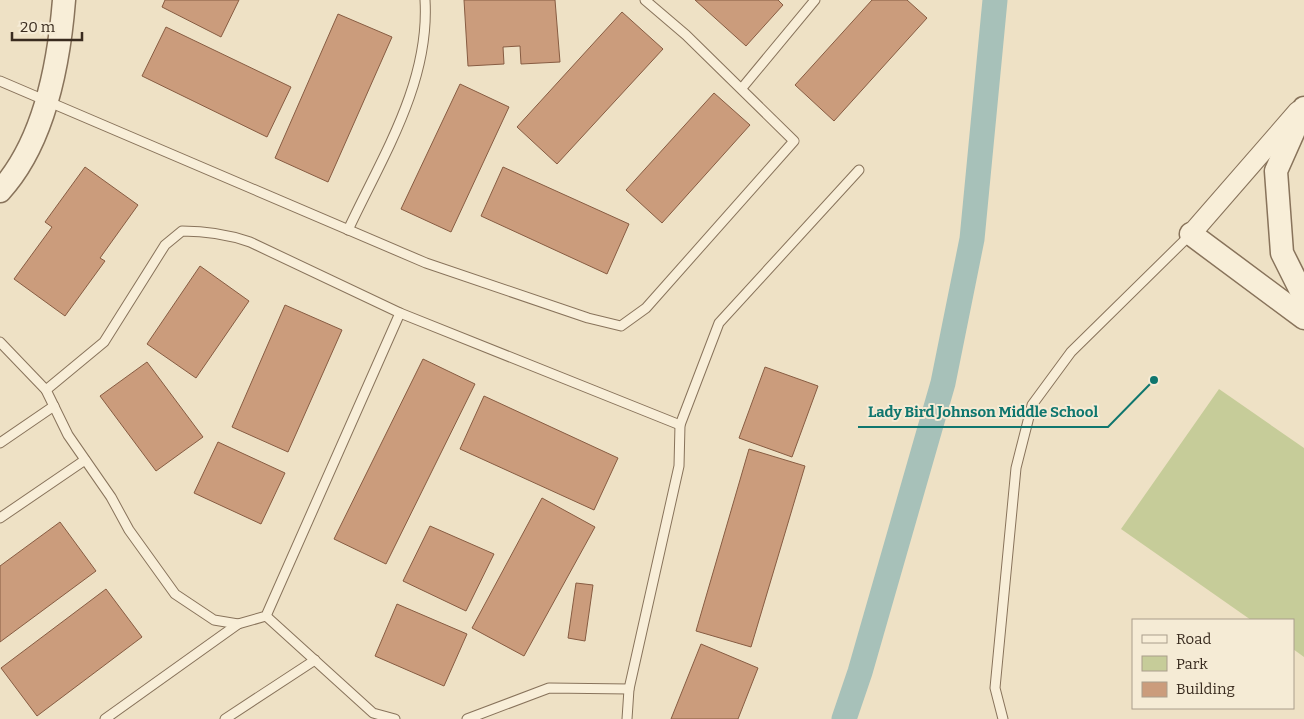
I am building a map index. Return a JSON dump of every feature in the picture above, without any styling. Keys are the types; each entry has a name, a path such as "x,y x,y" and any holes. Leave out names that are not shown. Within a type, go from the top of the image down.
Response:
{"street":[{"path":"0,191 32,143 46,99 61,34 64,0"},
{"path":"1304,104 1191,234 1304,318"},
{"path":"1304,108 1276,171 1282,253 1304,297"}],"lane":[{"path":"348,230 414,90 424,48 425,0"},
{"path":"0,81 46,99 426,263 588,318 621,326 646,308 794,141 742,88 644,0"},
{"path":"742,88 815,0"},
{"path":"627,719 629,689 679,466 680,425 719,323 859,170"},
{"path":"46,390 104,342 165,245 182,231 228,234 250,242 400,313 680,425"},
{"path":"1003,719 995,688 999,640 1016,468 1032,405 1070,352 1191,234"},
{"path":"266,616 400,313"},
{"path":"0,342 46,390 68,434 111,497 130,530 175,594 214,620 238,624"},
{"path":"0,443 54,406"},
{"path":"0,518 85,460"},
{"path":"105,719 238,624 266,616"},
{"path":"266,616 373,713 381,717 395,719"},
{"path":"225,719 315,660"},
{"path":"467,719 549,688 629,689"}],"green space":[{"path":"1219,389 1304,448 1304,657 1294,650 1294,619 1250,619 1121,529"}],"building":[{"path":"165,0 239,0 221,37 162,7"},
{"path":"464,0 555,0 560,62 521,64 520,46 503,47 504,64 468,66"},
{"path":"695,0 778,0 783,5 746,46"},
{"path":"872,0 907,0 927,18 834,121 795,85"},
{"path":"622,12 663,49 557,164 517,127"},
{"path":"338,14 392,37 328,182 275,158"},
{"path":"166,27 291,87 267,137 142,76"},
{"path":"460,84 509,107 451,232 401,209"},
{"path":"714,93 750,125 662,223 626,190"},
{"path":"85,167 138,205 100,258 105,261 65,316 14,279 52,227 45,222"},
{"path":"503,167 629,224 607,274 481,216"},
{"path":"200,266 249,301 196,378 147,344"},
{"path":"285,305 342,330 288,452 232,427"},
{"path":"423,359 475,384 386,564 334,539"},
{"path":"147,362 203,437 156,471 100,396"},
{"path":"765,367 818,386 792,457 739,438"},
{"path":"484,396 618,458 594,510 460,449"},
{"path":"218,442 285,473 261,524 194,493"},
{"path":"749,449 805,466 751,647 696,631"},
{"path":"542,498 595,527 524,656 472,628"},
{"path":"60,522 96,571 0,642 0,566"},
{"path":"430,526 494,554 466,611 403,581"},
{"path":"576,583 593,585 585,641 568,638"},
{"path":"106,589 142,637 37,716 1,668"},
{"path":"397,604 467,634 444,686 375,656"},
{"path":"701,644 758,668 738,719 671,719"}],"waterway":[{"path":"844,719 860,672 943,383 972,239 995,0"}],"place":[{"name":"Lady Bird Johnson Middle School","path":"1154,380"}]}
